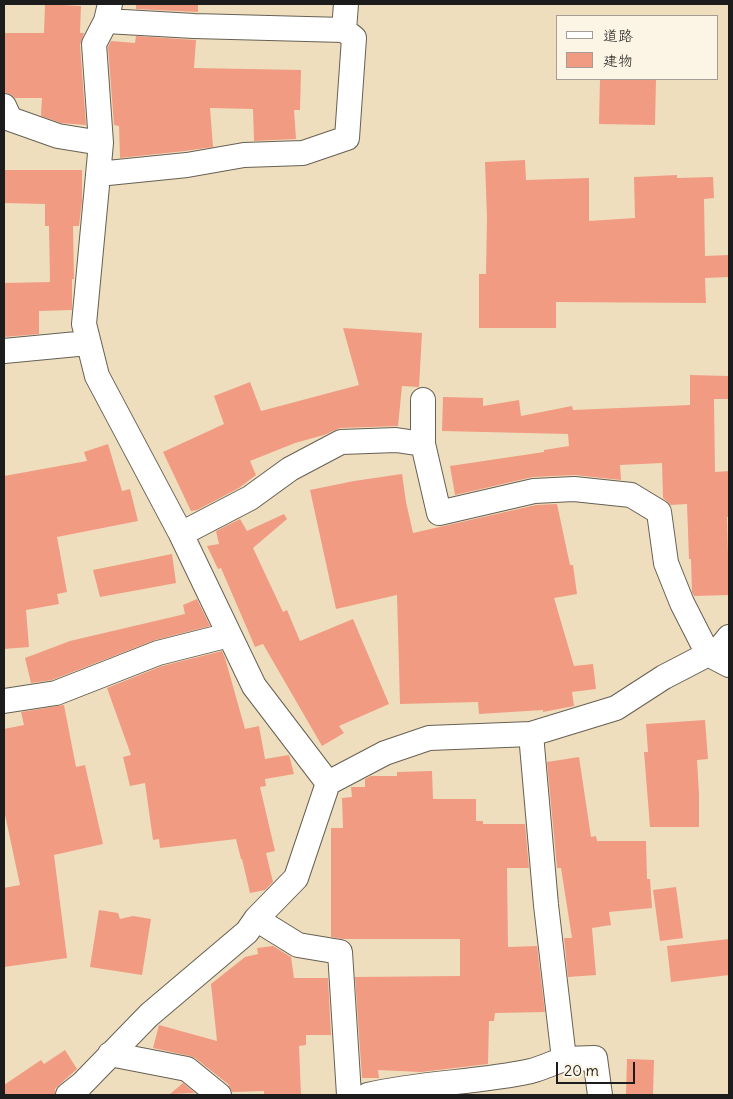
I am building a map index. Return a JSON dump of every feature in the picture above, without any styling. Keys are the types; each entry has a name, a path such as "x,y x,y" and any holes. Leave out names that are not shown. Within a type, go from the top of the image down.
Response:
{"street":[{"path":"344,30 346,4"},
{"path":"98,174 187,165 244,155 302,153 347,138 354,38 344,30 194,26 108,13 94,44 101,142 98,174 84,324 96,376 181,534 254,686 328,783"},
{"path":"4,106 10,119 58,136 101,142"},
{"path":"4,350 88,343"},
{"path":"423,400 423,444 440,513 534,491 574,489 631,495 659,512 666,563 682,603 708,654 729,665"},
{"path":"181,534 250,498 290,469 341,442 396,440 423,444"},
{"path":"4,700 56,692 158,653 229,635"},
{"path":"77,1091 149,1015 247,932 256,919 296,878 328,783 385,753 430,738 531,734 616,708 664,677 720,648 729,637"},
{"path":"531,734 546,905 564,1059"},
{"path":"256,919 298,945 340,952 350,1095"},
{"path":"110,1054 187,1070 219,1095"},
{"path":"368,1095 399,1088 472,1080 533,1070 564,1059 595,1058 600,1095"}],"building":[{"path":"45,4 81,6 80,33 84,33 80,45 86,125 61,123 41,116 42,98 15,98 4,92 4,33 44,33"},
{"path":"136,4 198,4 198,12 136,9"},
{"path":"136,36 196,40 194,68 301,70 300,110 294,110 296,139 254,141 253,109 210,108 213,147 120,158 119,126 114,125 108,47 111,41 135,43"},
{"path":"600,80 656,80 655,125 599,124"},
{"path":"525,160 526,180 589,178 589,221 635,218 634,177 677,175 677,178 713,177 714,198 704,199 705,256 729,255 729,277 705,278 706,303 556,302 556,328 479,328 479,274 486,274 485,162"},
{"path":"4,170 82,170 82,201 79,226 73,226 74,279 72,279 72,310 39,311 39,334 4,337 4,283 50,282 49,226 45,226 45,204 4,203"},
{"path":"343,328 422,333 419,387 402,386 398,426 340,428 250,461 256,475 239,488 197,510 191,511 163,452 224,424 214,396 250,382 261,411 359,385"},
{"path":"690,375 729,376 729,399 714,399 715,472 729,471 729,517 727,517 729,595 694,596 692,592 691,559 689,559 687,504 671,505 663,498 662,463 620,465 621,480 575,475 533,477 455,495 450,466 544,452 544,450 569,446 568,434 442,431 443,397 483,398 483,406 519,400 521,416 572,406 573,410 690,405"},
{"path":"108,444 122,491 130,489 138,521 57,537 67,592 57,594 59,604 26,610 29,647 4,649 4,476 87,461 84,452"},
{"path":"402,474 413,533 536,505 557,504 570,565 573,565 577,594 554,598 574,666 593,664 596,689 572,692 574,706 543,712 543,710 479,714 478,702 400,704 397,595 336,609 310,490"},
{"path":"284,514 287,519 253,548 283,612 287,610 300,641 353,619 389,704 339,726 344,733 322,746 263,644 255,647 221,568 218,569 207,546 219,544 216,531 240,519 247,531"},
{"path":"172,554 176,583 100,597 93,570"},
{"path":"197,599 210,626 155,640 52,680 31,683 25,658 70,641 185,614 183,605"},
{"path":"222,651 245,729 259,726 265,759 289,755 294,774 265,779 266,786 260,787 275,851 266,853 273,882 265,890 250,893 236,839 160,848 159,839 153,840 145,783 130,786 123,757 131,755 107,688 162,666"},
{"path":"64,705 76,767 85,765 103,844 54,855 67,958 4,967 4,888 20,885 4,810 4,729 24,725 21,712"},
{"path":"705,720 708,759 697,760 699,827 650,827 644,752 648,752 646,724"},
{"path":"579,757 591,837 596,836 597,841 646,841 647,879 650,879 652,908 609,912 611,925 592,928 596,975 568,977 564,938 572,938 561,868 557,868 547,762"},
{"path":"432,771 433,799 476,799 476,821 483,821 483,824 525,824 529,868 507,868 508,947 537,946 545,1012 495,1013 494,1021 489,1021 488,1064 421,1072 378,1070 379,1078 362,1078 355,977 460,976 460,939 343,939 331,937 331,828 343,828 342,798 352,797 351,787 365,787 365,779 371,776 397,776 397,772"},
{"path":"676,887 683,938 660,941 653,890"},
{"path":"99,910 118,913 120,919 133,916 151,919 142,975 90,967"},
{"path":"729,939 729,975 671,982 667,946"},
{"path":"273,946 291,957 294,978 328,978 331,1035 306,1035 306,1045 299,1046 301,1095 264,1095 264,1091 232,1092 228,1084 195,1058 153,1048 159,1025 217,1041 211,984 245,957 258,954 257,948"},
{"path":"65,1050 77,1069 55,1089 55,1095 4,1095 4,1085 41,1060 44,1064"},
{"path":"627,1059 654,1060 653,1095 626,1095"},
{"path":"183,1083 195,1093 170,1094"}]}
